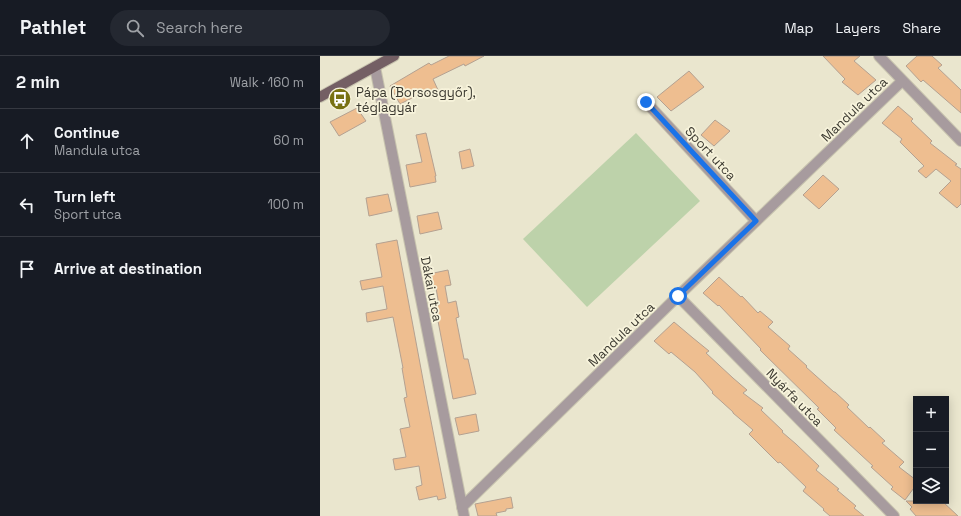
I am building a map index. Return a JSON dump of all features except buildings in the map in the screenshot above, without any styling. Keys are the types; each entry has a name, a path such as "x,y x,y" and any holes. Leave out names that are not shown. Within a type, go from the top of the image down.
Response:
{"main road":[{"path":"320,98 394,56"}],"street":[{"path":"879,56 961,141"},
{"name":"Dákai utca","path":"375,67 463,511"},
{"name":"Mandula utca","path":"463,511 678,296 902,81"},
{"name":"Sport utca","path":"646,102 756,221"},
{"name":"Nyárfa utca","path":"678,296 894,516"}],"green space":[{"path":"636,133 700,201 587,307 523,239"}],"place":[{"name":"Pápa (Borsosgyőr), téglagyár","path":"340,99"}],"route":[{"path":"646,102 756,221 678,296"}]}
